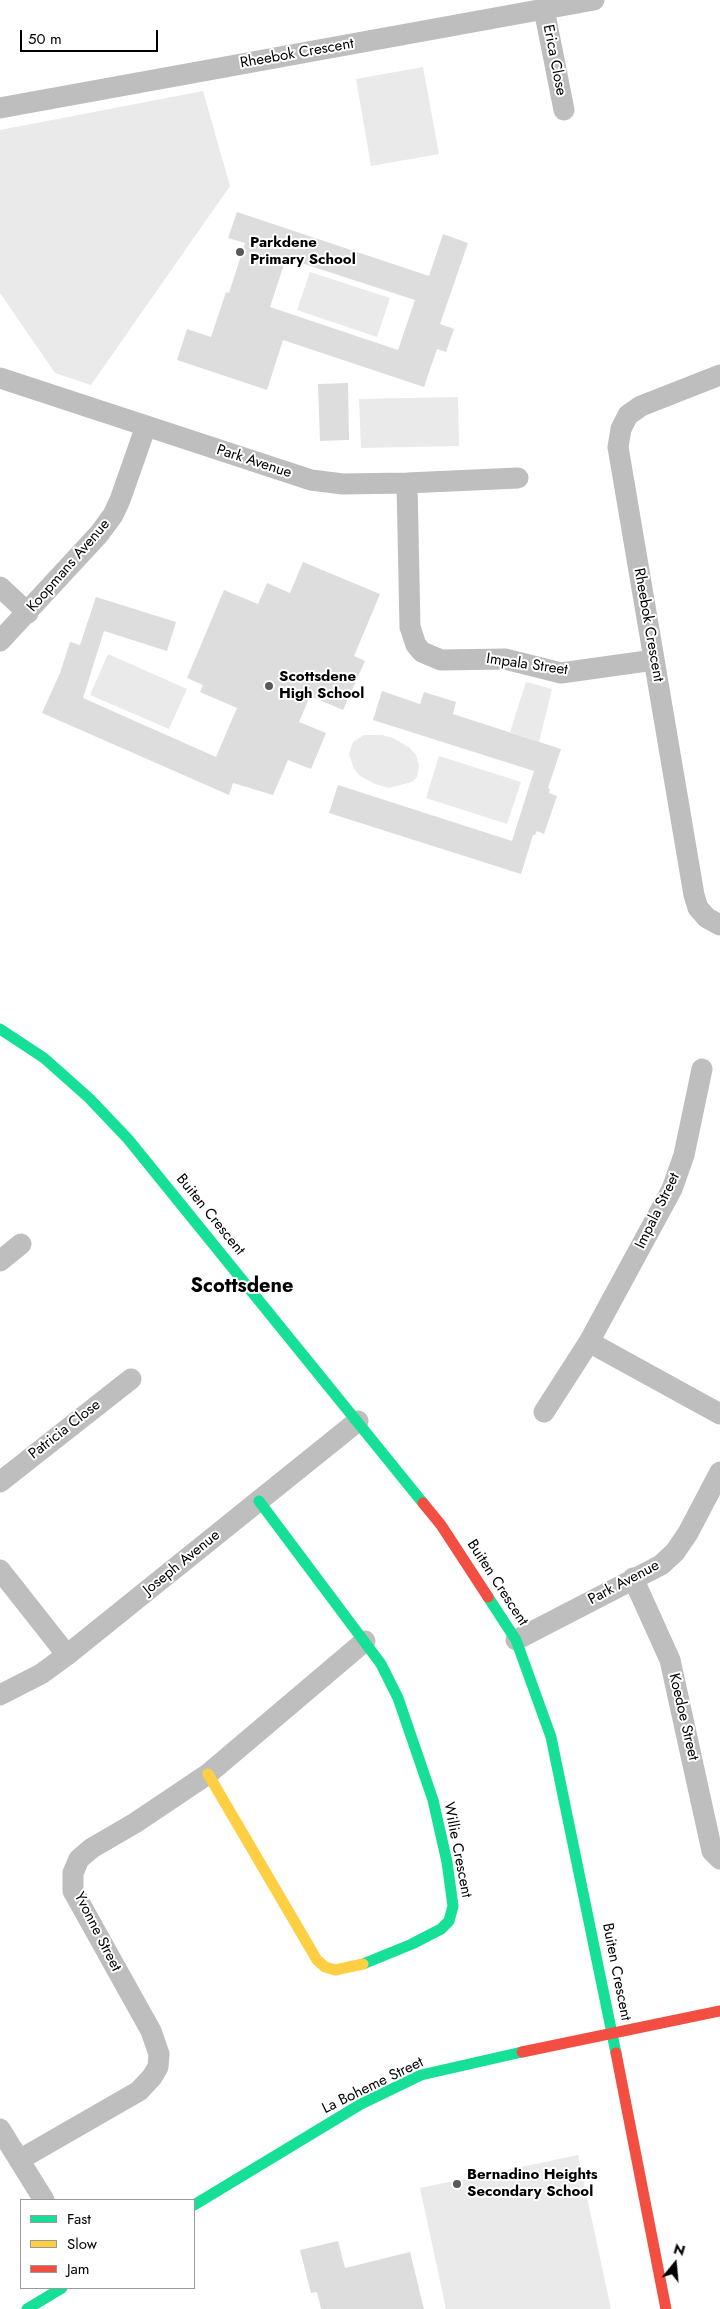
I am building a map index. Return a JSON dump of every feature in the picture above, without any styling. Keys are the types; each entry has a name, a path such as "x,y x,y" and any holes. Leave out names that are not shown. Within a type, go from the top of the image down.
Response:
{"street":[{"name":"Rheebok Crescent","path":"0,108 594,0"},
{"name":"Erica Close","path":"544,9 564,110"},
{"name":"Rheebok Crescent","path":"720,375 642,406 628,415 621,429 618,447 694,895 698,908 707,918 720,925"},
{"name":"Park Avenue","path":"0,378 311,480 343,484 407,484 518,478"},
{"name":"Koopmans Avenue","path":"0,641 28,613 99,534 113,515 146,426"},
{"name":"Impala Street","path":"407,484 410,627 416,645 422,652 441,660 505,658 560,673 654,660"},
{"path":"0,587 28,613"},
{"name":"Buiten Crescent","path":"0,1029 44,1058 89,1098 128,1139 441,1525 516,1640 551,1737 612,2032 666,2309"},
{"name":"Impala Street","path":"544,1412 589,1342 672,1189 684,1154 702,1069"},
{"path":"0,1261 21,1244"},
{"path":"589,1342 720,1414"},
{"name":"Patricia Close","path":"0,1482 131,1378"},
{"name":"Joseph Avenue","path":"0,1695 41,1674 67,1655 358,1421"},
{"name":"Park Avenue","path":"516,1640 661,1565 675,1552 688,1533 720,1472"},
{"name":"Willie Crescent","path":"208,1774 317,1960 325,1967 336,1970 361,1966 412,1944 441,1929 449,1921 453,1906 447,1862 433,1800 398,1698 381,1664 365,1641 259,1501"},
{"path":"0,1570 67,1655"},
{"name":"Koedoe Street","path":"633,1578 670,1660 712,1851 720,1859"},
{"name":"Yvonne Street","path":"19,2160 139,2091 152,2077 158,2067 159,2054 150,2031 73,1890 73,1873 79,1859 92,1848 135,1823 208,1774 365,1641"},
{"name":"La Boheme Street","path":"195,2204 361,2104 422,2075 612,2032 720,2011"},
{"path":"0,2129 43,2199"},
{"path":"27,2309 60,2289"}],"shaded area":[{"path":"423,67 439,154 371,166 356,79"},
{"path":"203,91 230,186 91,385 55,373 0,293 0,130"},
{"path":"310,272 390,298 377,337 297,310"},
{"path":"458,397 459,446 361,448 359,399"},
{"path":"108,654 187,689 169,729 90,695"},
{"path":"526,682 552,689 539,742 510,732"},
{"path":"364,735 382,735 393,738 410,748 416,755 419,765 417,777 412,782 389,788 375,784 360,776 354,769 349,754 353,742"},
{"path":"439,756 521,782 507,824 426,798"},
{"path":"578,2155 611,2309 446,2309 420,2188"}],"building":[{"path":"237,212 429,276 443,234 468,243 440,324 454,329 446,352 437,349 424,387 283,340 267,390 177,360 187,329 211,337 226,292 229,293 245,243 228,238","holes":["286,258 415,300 398,350 270,307"]},
{"path":"348,383 349,440 320,441 318,384"},
{"path":"303,562 380,594 354,656 365,661 343,710 310,696 299,722 326,733 311,769 288,760 273,795 233,783 229,795 42,713 60,673 70,642 80,645 96,597 176,622 167,651 104,631 83,698 216,757 237,708 200,692 203,685 187,678 224,590 258,604 267,583 290,593"},
{"path":"382,691 420,704 424,692 456,702 453,714 561,749 548,788 550,789 549,793 557,796 544,834 537,831 533,835 521,874 329,813 338,785 512,841 534,771 373,720"},
{"path":"338,2241 345,2268 410,2252 424,2309 321,2309 317,2292 311,2293 300,2250"}],"traffic: fast":[{"path":"0,1029 44,1058 89,1098 128,1139 423,1503"},
{"path":"259,1501 381,1664 398,1698 433,1800 447,1862 453,1906 449,1921 441,1929 412,1944 363,1964"},
{"path":"488,1597 516,1640 551,1737 616,2053"},
{"path":"195,2204 361,2104 421,2075 522,2052"},
{"path":"27,2309 60,2289"}],"traffic: slow":[{"path":"208,1774 317,1960 325,1967 335,1970 363,1964"}],"traffic: jam":[{"path":"423,1503 441,1525 488,1597"},
{"path":"522,2052 720,2011"},
{"path":"616,2053 666,2309"}],"place":[{"name":"Parkdene Primary School","path":"240,252"},
{"name":"Scottsdene High School","path":"269,686"},
{"name":"Bernadino Heights Secondary School","path":"457,2184"}],"district":[{"name":"Scottsdene","path":"242,1287"}]}
